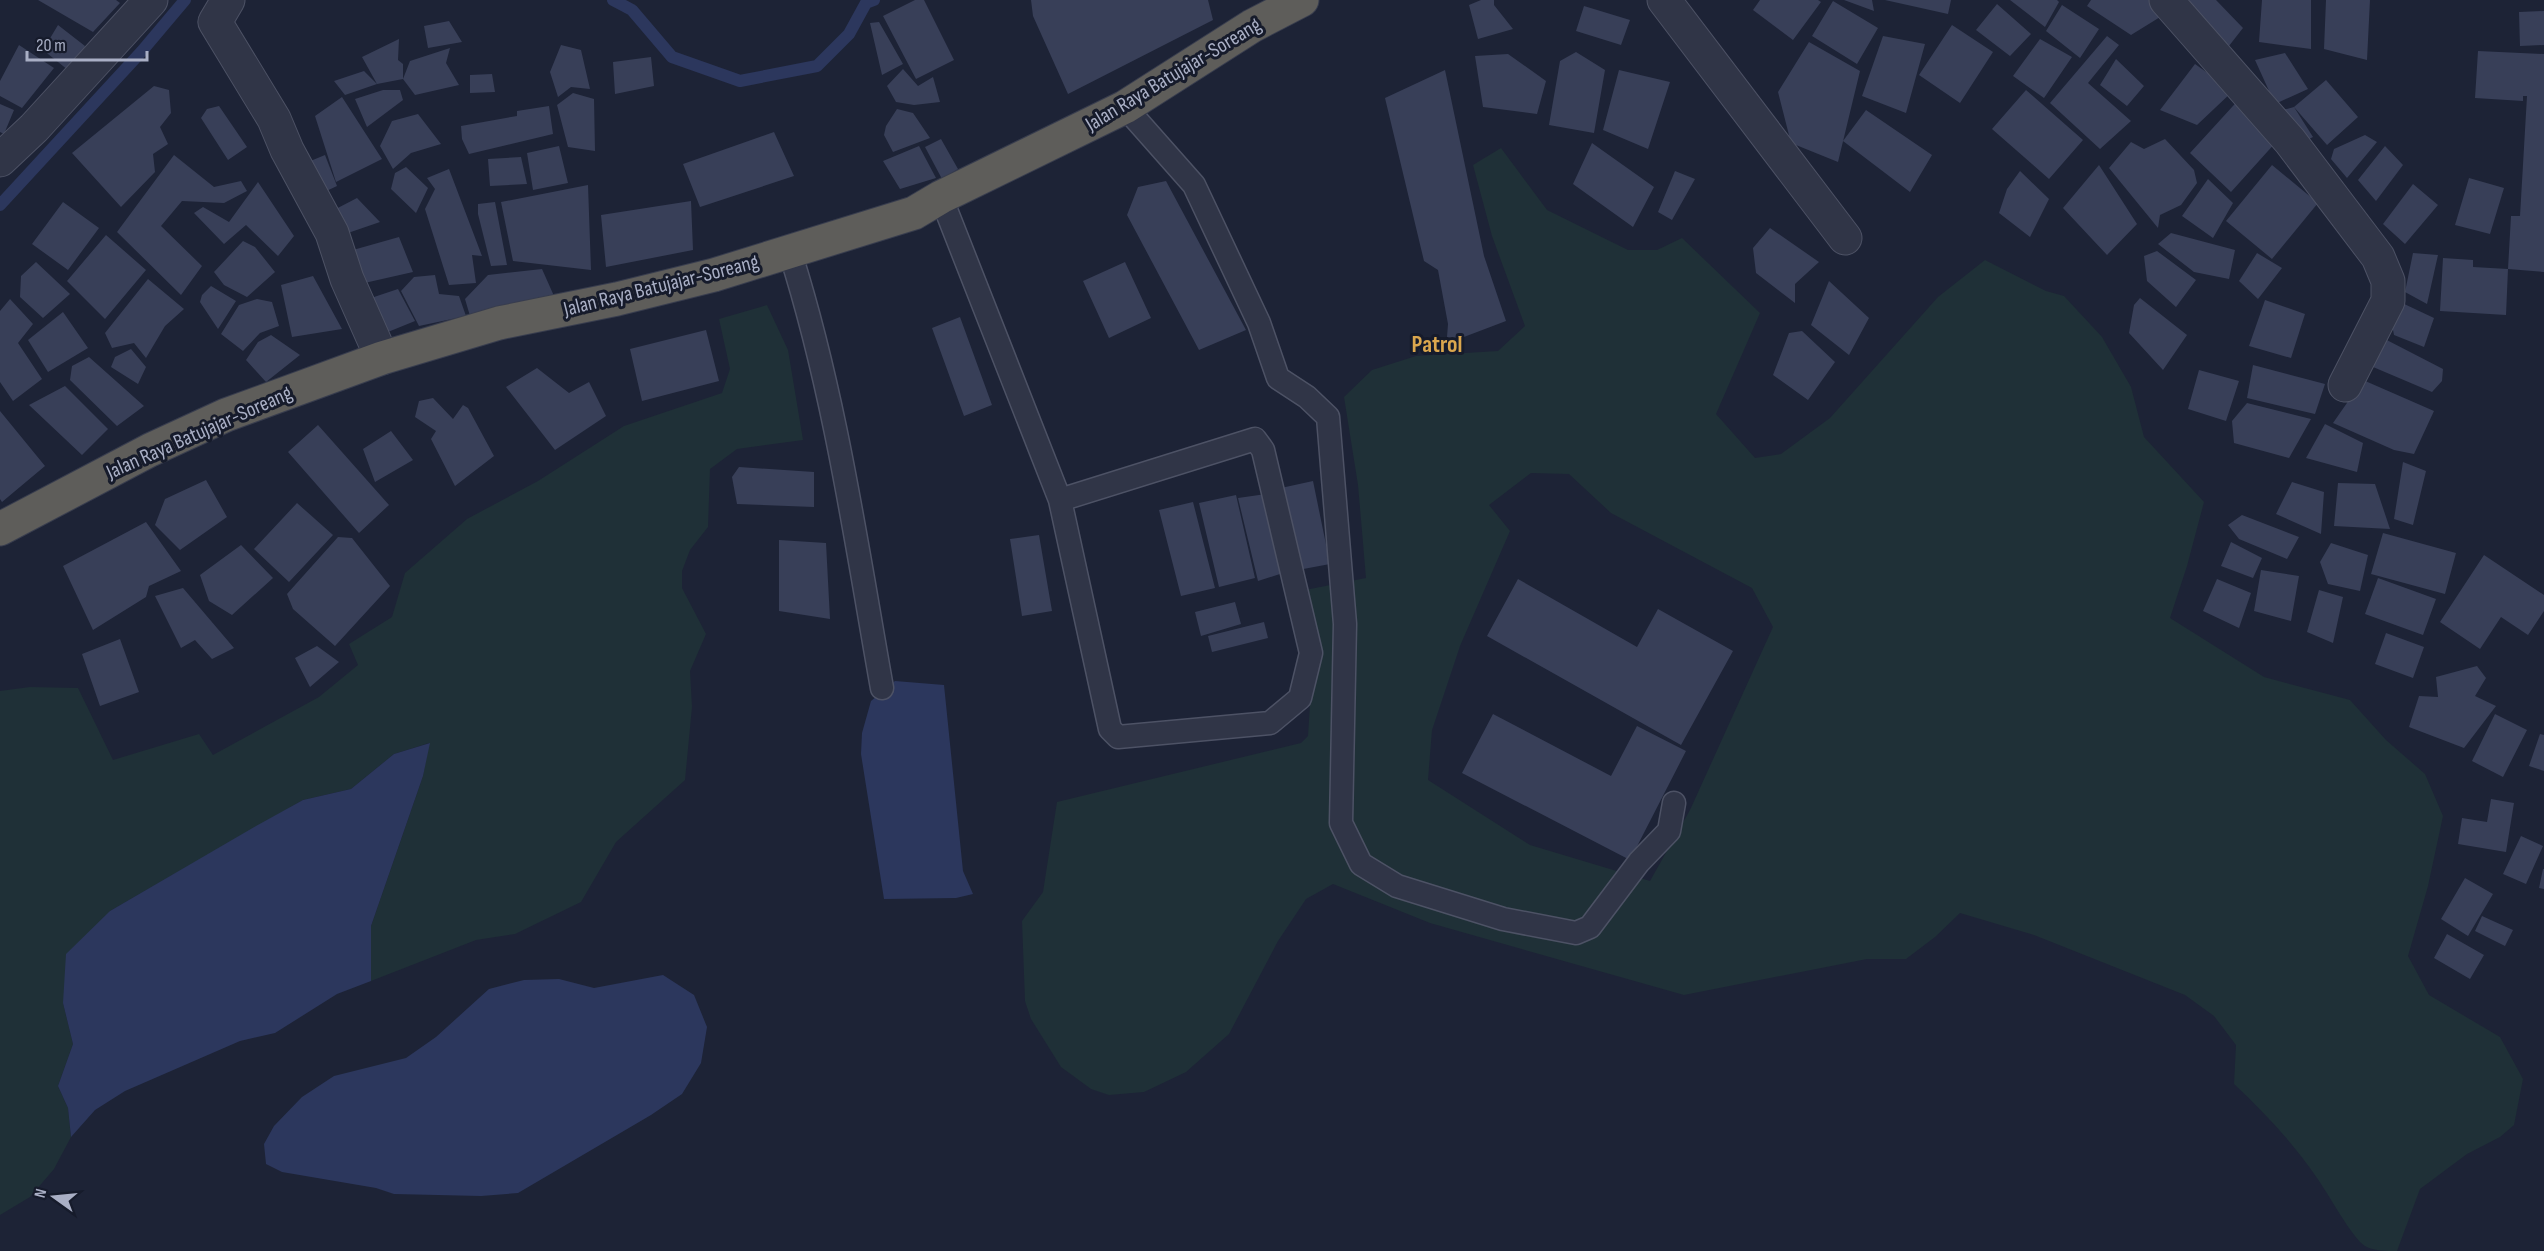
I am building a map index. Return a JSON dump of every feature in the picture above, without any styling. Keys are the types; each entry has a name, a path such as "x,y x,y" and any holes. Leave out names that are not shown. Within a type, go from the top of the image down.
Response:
{"highway":[{"name":"Jalan Raya Batujajar-Soreang","path":"0,528 150,450 226,415 382,358 499,323 682,283 914,213 941,197 1125,107 1252,26 1302,0"}],"street":[{"path":"0,160 34,128 151,0"},
{"path":"228,0 215,22 274,119 287,150 332,233 347,279 382,358"},
{"path":"1664,0 1845,238"},
{"path":"2166,0 2290,141 2379,257 2388,281 2388,301 2345,385"}],"lane":[{"path":"1125,107 1194,185 1259,323 1278,378 1307,397 1328,417 1345,624 1341,823 1361,864 1397,886 1503,919 1576,933 1590,927 1639,862 1669,831 1674,803"},
{"path":"941,197 1060,500 1110,729 1118,737 1270,723 1300,698 1311,653 1263,450 1255,439 1060,500"},
{"path":"790,252 809,312 839,442 882,688"}],"shaded area":[{"path":"1501,148 1547,210 1628,250 1657,250 1682,238 1760,313 1716,414 1755,458 1781,454 1830,418 1938,297 1985,260 2046,291 2064,296 2102,337 2131,387 2144,437 2204,502 2170,618 2264,677 2350,700 2386,740 2425,774 2443,816 2428,886 2408,956 2429,995 2500,1037 2523,1079 2514,1125 2500,1137 2467,1154 2420,1189 2397,1251 2372,1249 2360,1241 2298,1153 2268,1117 2234,1084 2236,1045 2214,1016 2185,995 2034,935 1960,913 1935,937 1906,959 1867,959 1684,995 1430,923 1333,884 1306,899 1278,941 1229,1034 1186,1072 1144,1092 1109,1095 1091,1089 1061,1067 1031,1019 1025,1001 1022,921 1043,892 1057,802 1301,743 1308,736 1314,640 1305,590 1366,578 1358,485 1344,397 1372,370 1416,356 1498,351 1525,326 1492,236 1473,165","holes":["1531,473 1569,474 1611,513 1752,588 1773,627 1690,810 1650,881 1530,845 1428,780 1432,730 1460,646 1510,531 1489,505"]},
{"path":"767,305 788,350 803,440 737,449 710,469 708,527 690,550 682,571 682,588 706,634 690,671 692,707 685,780 616,842 581,902 515,934 476,940 371,981 371,926 423,776 429,743 394,754 351,789 303,800 110,911 63,1003 73,1044 58,1086 68,1108 71,1137 54,1169 30,1197 0,1215 0,691 30,687 78,688 113,760 199,734 213,755 319,697 358,665 349,644 392,617 405,573 467,519 538,481 624,426 722,393 730,369 719,319"}],"water":[{"path":"895,681 944,685 963,871 973,894 956,898 884,899 861,754 862,733 871,701"},
{"path":"430,743 423,776 371,926 371,981 337,994 275,1033 240,1041 125,1091 95,1110 71,1137 68,1108 58,1086 73,1044 63,1003 66,954 110,911 256,826 303,800 351,789 394,754"},
{"path":"663,975 694,995 707,1027 701,1063 682,1094 651,1115 518,1193 481,1196 394,1194 376,1188 282,1172 266,1164 264,1144 274,1126 302,1097 334,1076 406,1058 436,1037 489,989 524,980 559,979 594,988"}],"building":[{"path":"38,0 116,0 120,3 93,32"},
{"path":"915,0 924,0 954,60 916,79 883,16"},
{"path":"1031,0 1208,0 1213,20 1068,94 1033,16"},
{"path":"1481,0 1494,0 1494,5 1513,29 1478,39 1469,5"},
{"path":"1760,0 1818,0 1821,2 1793,40 1753,10"},
{"path":"1844,0 1872,0 1874,11"},
{"path":"1885,0 1951,0 1948,14"},
{"path":"2010,0 2057,0 2059,2 2045,27"},
{"path":"2091,0 2150,0 2165,14 2131,35 2087,6"},
{"path":"2190,0 2216,0 2243,28 2225,51 2183,6"},
{"path":"2262,0 2311,0 2311,49 2259,42"},
{"path":"2326,0 2370,0 2367,60 2324,49"},
{"path":"1833,1 1878,28 1857,64 1812,36"},
{"path":"1997,4 2031,34 2010,56 1976,30"},
{"path":"2062,5 2099,29 2080,58 2046,31"},
{"path":"1584,6 1630,20 1621,45 1576,31"},
{"path":"2544,11 2544,45 2520,46 2519,12"},
{"path":"449,21 462,42 428,48 424,26"},
{"path":"879,22 903,64 882,75 870,23"},
{"path":"58,25 85,46 73,74 43,50"},
{"path":"1952,25 1993,52 1960,103 1919,75"},
{"path":"1883,36 1925,44 1906,113 1862,96"},
{"path":"2107,36 2119,45 2088,83 2131,121 2100,149 2050,103"},
{"path":"399,39 398,60 403,64 403,79 377,84 362,57"},
{"path":"2040,39 2072,57 2044,98 2013,76"},
{"path":"1809,42 1860,71 1838,162 1791,143 1778,92"},
{"path":"19,45 54,68 22,108 0,96 0,81"},
{"path":"561,45 581,50 590,89 571,87 558,97 550,72"},
{"path":"450,48 446,63 459,85 415,95 403,79 410,61"},
{"path":"2478,51 2544,54 2544,272 2508,269 2511,216 2520,216 2527,96 2523,96 2523,101 2475,98"},
{"path":"1576,52 1605,70 1594,133 1549,125 1560,61"},
{"path":"2285,53 2308,89 2275,104 2255,60"},
{"path":"1508,54 1546,81 1537,114 1483,107 1475,56"},
{"path":"651,57 654,86 615,94 613,62"},
{"path":"2116,59 2144,86 2127,106 2100,85"},
{"path":"2195,64 2233,91 2197,125 2160,110"},
{"path":"903,69 918,86 933,77 940,102 914,105 896,102 887,86"},
{"path":"1445,70 1484,256 1506,321 1456,340 1447,337 1448,324 1438,270 1424,261 1385,98"},
{"path":"1619,70 1670,82 1648,149 1603,130"},
{"path":"364,71 377,84 345,95 334,81"},
{"path":"492,74 495,92 470,93 470,75"},
{"path":"2326,80 2358,117 2327,145 2294,107"},
{"path":"154,86 169,90 171,113 160,127 168,144 153,154 155,172 121,207 72,153"},
{"path":"383,90 400,90 403,100 367,127 355,99"},
{"path":"2026,90 2083,140 2049,179 1992,129"},
{"path":"573,93 594,99 595,151 568,147 557,105"},
{"path":"2243,95 2277,141 2231,192 2190,153"},
{"path":"342,97 382,159 336,182 315,116"},
{"path":"0,104 14,110 4,134 0,132"},
{"path":"219,106 247,147 228,160 201,118 207,109"},
{"path":"549,106 553,134 469,154 462,139 461,126 517,116 517,111"},
{"path":"2294,107 2313,137 2299,144 2279,111"},
{"path":"897,109 913,113 930,138 893,152 884,135 886,126"},
{"path":"1866,110 1932,155 1910,192 1843,141"},
{"path":"418,114 441,144 411,153 393,169 380,146 392,121"},
{"path":"774,132 794,176 700,207 683,164"},
{"path":"2365,135 2377,142 2347,178 2331,159 2334,149"},
{"path":"941,139 958,169 942,179 925,147"},
{"path":"2165,139 2194,170 2197,183 2181,205 2160,215 2158,228 2109,168 2131,142 2144,149"},
{"path":"1592,143 1654,187 1633,227 1573,184"},
{"path":"559,146 568,183 533,190 527,153"},
{"path":"919,146 936,178 900,189 883,161"},
{"path":"2385,146 2403,165 2376,201 2358,180"},
{"path":"174,155 214,187 241,181 247,191 224,203 182,201 161,226 202,266 181,295 117,232"},
{"path":"325,155 337,186 320,194 308,162"},
{"path":"521,157 527,184 490,186 488,159"},
{"path":"2099,165 2137,224 2107,255 2063,208"},
{"path":"2272,165 2318,203 2272,259 2226,221"},
{"path":"406,167 428,188 416,213 391,189 395,173"},
{"path":"449,169 482,256 472,255 476,283 449,285 425,209 435,189 427,178"},
{"path":"1675,171 1695,179 1672,220 1658,212"},
{"path":"2020,171 2049,199 2030,237 1999,213 2007,189"},
{"path":"2469,178 2504,188 2490,234 2455,225"},
{"path":"2208,179 2233,203 2213,238 2182,216"},
{"path":"1166,181 1246,330 1199,350 1127,215 1138,187"},
{"path":"258,182 294,236 278,256 246,225 224,244 194,213 203,207 229,222"},
{"path":"2413,184 2438,205 2405,244 2383,224"},
{"path":"588,185 591,270 513,261 501,202"},
{"path":"357,198 380,222 345,234 330,212"},
{"path":"691,201 693,250 606,267 601,215"},
{"path":"63,202 99,228 68,270 32,244"},
{"path":"495,202 507,265 491,266 478,214 478,204"},
{"path":"1770,228 1819,262 1795,284 1795,303 1756,273 1753,248"},
{"path":"2171,233 2235,250 2229,279 2194,272 2158,244"},
{"path":"106,235 146,270 105,319 67,281"},
{"path":"399,237 413,272 360,284 353,250"},
{"path":"243,241 255,247 275,272 247,297 224,285 214,272"},
{"path":"2157,251 2196,280 2176,307 2147,281 2144,256"},
{"path":"2257,253 2282,268 2258,299 2239,281"},
{"path":"2413,253 2438,255 2427,304 2405,292"},
{"path":"2443,258 2473,260 2473,267 2508,269 2506,315 2440,311"},
{"path":"36,262 70,294 43,318 20,297 21,276"},
{"path":"1125,262 1151,318 1109,338 1083,281"},
{"path":"542,269 554,296 470,316 465,299 488,275"},
{"path":"435,275 439,294 459,296 466,316 419,326 401,291 414,277"},
{"path":"313,276 342,329 292,337 281,285"},
{"path":"148,279 184,309 165,326 146,358 134,343 112,348 105,333"},
{"path":"1829,281 1869,318 1849,355 1811,325"},
{"path":"211,286 236,301 218,329 200,302 202,295"},
{"path":"398,289 415,321 383,334 368,299"},
{"path":"2140,298 2187,335 2163,370 2129,333 2134,305"},
{"path":"10,299 33,324 18,343 42,379 13,401 0,382 0,311"},
{"path":"257,299 272,302 279,326 260,333 243,351 221,334 239,305"},
{"path":"2265,300 2305,314 2291,358 2249,346"},
{"path":"2400,302 2434,318 2424,347 2394,335 2390,314"},
{"path":"63,312 88,348 48,372 28,340"},
{"path":"960,317 992,405 964,416 932,328"},
{"path":"706,330 719,381 642,401 630,349"},
{"path":"1802,331 1835,362 1808,400 1773,375 1789,333"},
{"path":"271,335 300,355 266,382 246,360 258,342"},
{"path":"2379,336 2443,369 2442,381 2432,392 2366,364"},
{"path":"131,349 146,367 138,384 111,367 115,357"},
{"path":"89,357 144,406 117,426 70,380 72,366"},
{"path":"2253,365 2325,384 2315,414 2247,398"},
{"path":"537,368 569,393 589,382 606,416 555,450 506,387"},
{"path":"2199,370 2239,381 2226,421 2188,409"},
{"path":"2363,380 2434,411 2414,454 2394,450 2333,423"},
{"path":"65,386 108,429 82,455 29,405"},
{"path":"433,398 453,419 463,405 468,408 494,456 455,486 431,439 436,431 415,417 419,401"},
{"path":"2247,403 2311,419 2289,458 2234,443 2232,421"},
{"path":"0,411 45,466 2,502 0,499"},
{"path":"2325,424 2363,443 2357,472 2306,458"},
{"path":"318,425 389,505 359,533 288,452"},
{"path":"391,431 413,460 375,482 363,449"},
{"path":"2403,462 2426,471 2413,525 2394,519"},
{"path":"739,467 814,472 814,507 737,504 732,477"},
{"path":"206,480 227,517 180,550 155,525 165,499"},
{"path":"1313,481 1330,564 1298,570 1281,488"},
{"path":"2292,482 2324,492 2321,534 2276,514"},
{"path":"2338,483 2375,484 2390,529 2334,526"},
{"path":"1266,494 1283,573 1258,581 1238,498"},
{"path":"1236,495 1255,578 1219,587 1199,503"},
{"path":"1193,502 1215,588 1181,596 1159,510"},
{"path":"297,503 333,535 289,582 254,549"},
{"path":"2242,515 2299,537 2287,559 2239,539 2228,525"},
{"path":"146,522 181,571 149,586 146,597 93,630 63,566"},
{"path":"2383,533 2456,553 2445,594 2371,574"},
{"path":"1039,535 1052,611 1022,616 1010,539"},
{"path":"338,537 352,538 390,586 335,646 293,609 287,594"},
{"path":"779,540 826,543 830,619 779,611"},
{"path":"2231,542 2262,558 2253,578 2221,566"},
{"path":"2331,543 2368,555 2360,591 2328,584 2320,562"},
{"path":"241,545 273,578 232,615 209,601 200,575"},
{"path":"2484,555 2544,595 2544,611 2528,635 2501,617 2480,649 2440,622"},
{"path":"2261,570 2299,576 2291,621 2254,611"},
{"path":"2378,578 2436,599 2423,635 2365,614"},
{"path":"1518,579 1637,647 1658,609 1733,651 1681,745 1487,636"},
{"path":"2217,579 2251,593 2239,628 2203,611"},
{"path":"183,588 234,648 212,659 195,640 181,648 155,596"},
{"path":"2319,590 2343,597 2333,643 2307,632"},
{"path":"1235,602 1241,624 1201,636 1195,612"},
{"path":"1264,622 1268,638 1212,652 1208,636"},
{"path":"2386,633 2424,647 2413,678 2375,664"},
{"path":"120,639 139,692 100,706 82,654"},
{"path":"317,646 339,662 310,687 295,658"},
{"path":"2477,666 2486,678 2475,696 2496,706 2464,748 2409,727 2419,696 2438,697 2436,677"},
{"path":"1493,714 1611,776 1637,726 1686,751 1630,860 1462,773"},
{"path":"2495,714 2527,730 2503,777 2472,761"},
{"path":"2540,734 2544,735 2544,771 2529,766"},
{"path":"2491,799 2514,803 2506,852 2458,844 2462,818 2487,822"},
{"path":"2521,836 2543,846 2526,884 2503,874"},
{"path":"2544,869 2544,889 2539,888"},
{"path":"2465,878 2493,894 2468,936 2441,919"},
{"path":"2482,916 2513,930 2505,946 2475,931"},
{"path":"2447,934 2484,955 2470,979 2434,958"}],"waterway":[{"path":"0,205 142,51 185,0"},
{"path":"613,0 632,10 672,57 740,81 817,66 849,34 866,3 874,0"}],"district":[{"name":"Patrol","path":"1437,344"}]}
